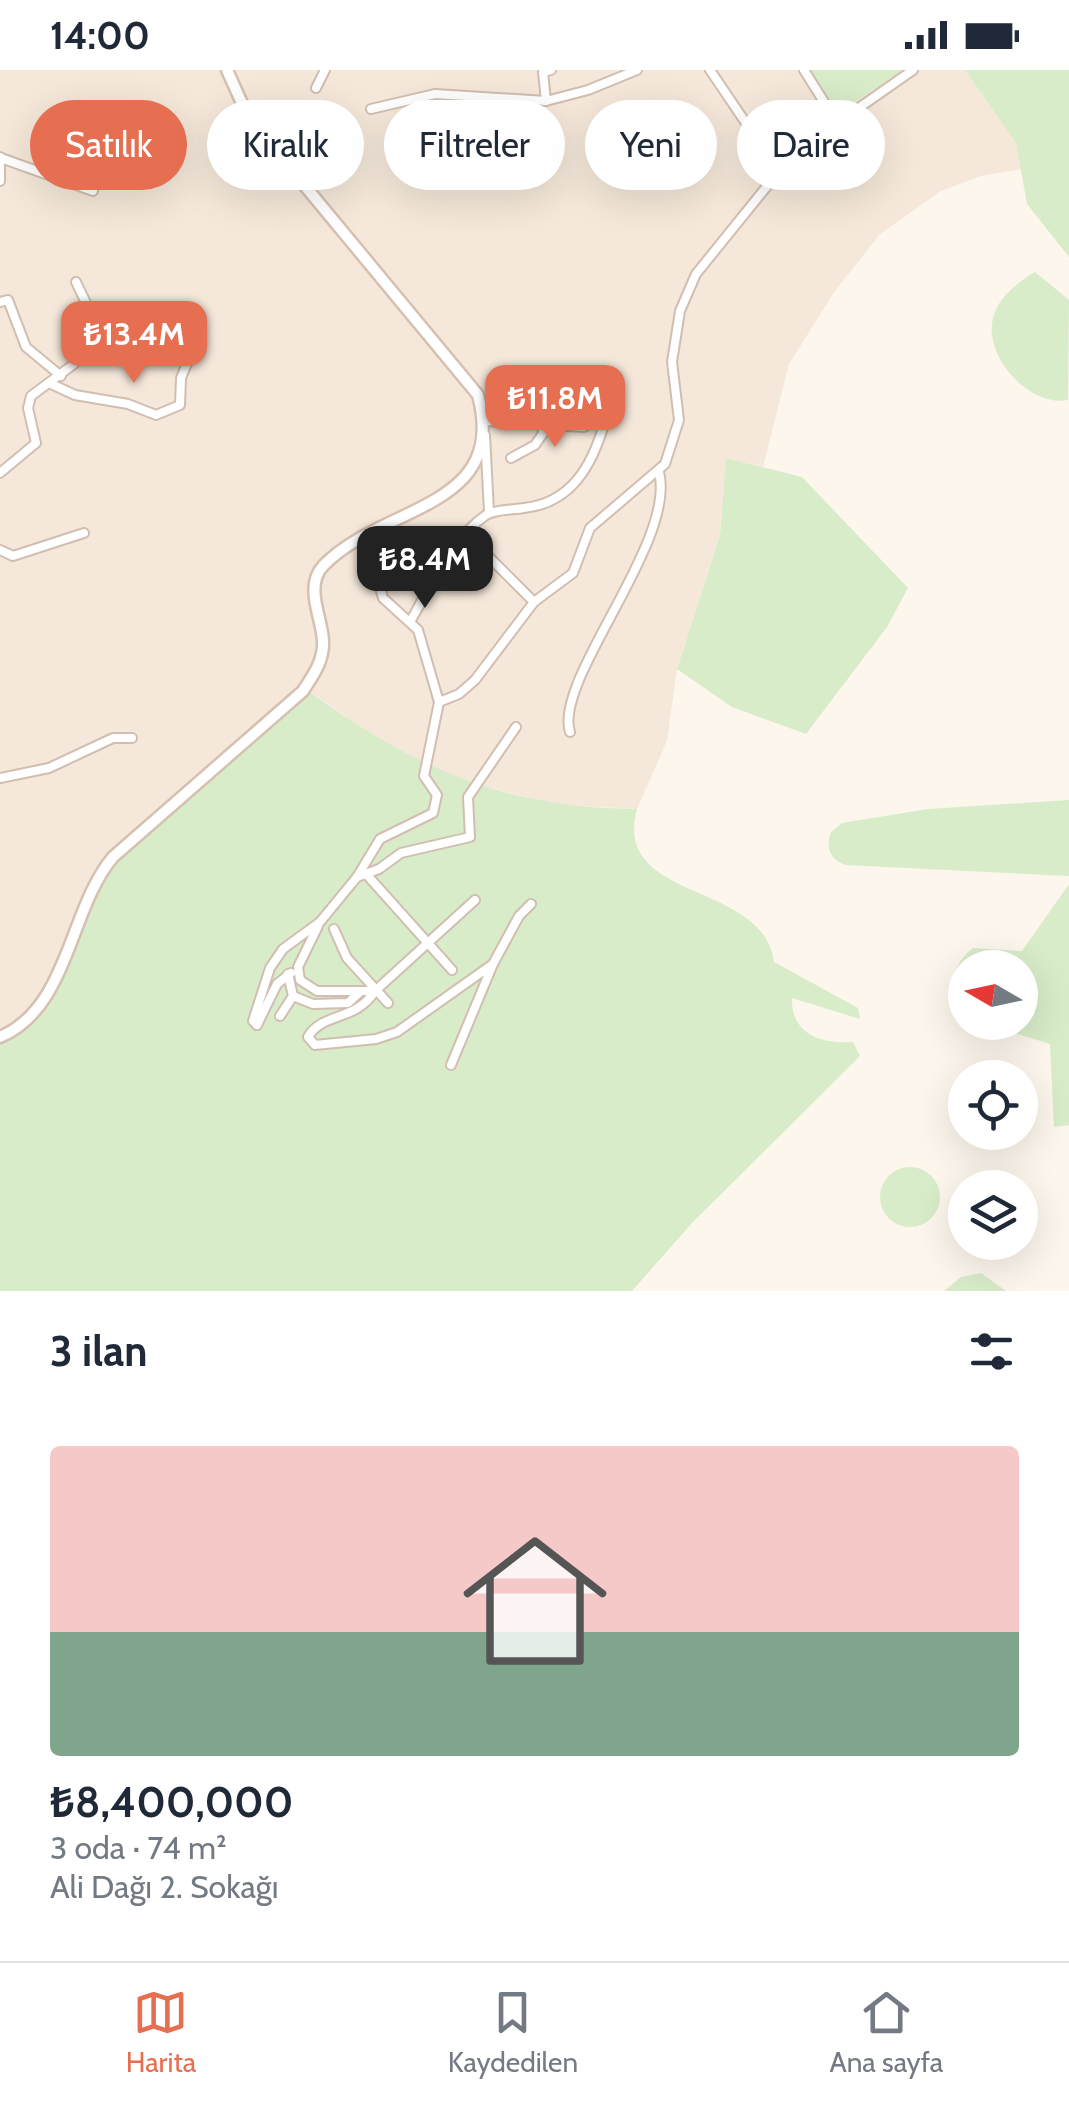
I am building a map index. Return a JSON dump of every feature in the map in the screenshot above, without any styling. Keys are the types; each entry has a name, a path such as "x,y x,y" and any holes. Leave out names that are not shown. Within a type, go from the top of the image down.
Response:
{"main road":[{"path":"0,1037 36,1010 49,990 98,878 113,857 303,691 320,663 323,642 316,579 323,567 467,476 481,454 485,420 478,395 269,142 245,110 226,70"}],"street":[{"path":"316,88 325,70"},
{"path":"546,100 543,72 551,70"},
{"path":"410,100 436,94 546,100 588,90 637,70"},
{"path":"710,70 737,110"},
{"path":"804,70 823,100"},
{"path":"868,100 913,70"},
{"path":"371,109 384,106"},
{"path":"0,181 0,158 93,191"},
{"path":"439,702 459,694 475,680 534,602 572,573 590,528 659,472 678,431 671,372 689,286 765,190"},
{"path":"0,473 36,443 29,402 34,392 74,364 73,346 88,307 76,282"},
{"path":"0,302 8,300 26,347 61,376"},
{"path":"49,383 75,396 128,404 156,415 180,404 181,378 190,356"},
{"path":"485,420 541,427 589,425 596,420 595,408"},
{"path":"410,622 466,534 489,512 536,507 570,490 596,451 604,424"},
{"path":"511,458 535,445 544,432 541,427"},
{"path":"485,435 489,512"},
{"path":"570,732 568,714 580,678 631,578 660,502 659,472"},
{"path":"0,550 13,556 84,533"},
{"path":"466,534 534,602"},
{"path":"362,876 380,839 402,824 428,818 436,808 437,795 424,776 439,702 418,630 383,598 365,538"},
{"path":"320,922 293,973 277,984 257,1025 254,1020 270,968 283,949 320,922 362,876 400,852 470,837 468,798 516,727"},
{"path":"0,778 49,768 113,738 132,738"},
{"path":"362,876 452,970"},
{"path":"475,900 375,990 365,1006 314,1027 309,1042 315,1045 376,1039 397,1032 493,964"},
{"path":"451,1065 493,964 519,916 531,904"},
{"path":"334,929 347,958 388,1004"},
{"path":"293,973 317,991 375,990"},
{"path":"280,1016 293,996 293,973"},
{"path":"293,996 331,1005 348,1003 361,990"}],"shaded area":[{"path":"0,70 965,70 1016,143 1023,169 981,176 941,191 880,234 835,291 789,364 763,467 726,458 720,534 677,669 667,741 637,809 558,805 462,781 387,745 307,690 40,1002 0,1038"}],"green space":[{"path":"807,70 904,70 857,100 822,100"},
{"path":"965,70 1069,70 1069,257 1027,204 1016,143"},
{"path":"1035,272 1069,300 1068,400 1053,400 1024,387 1012,376 995,348 993,318 999,303"},
{"path":"726,458 802,477 908,588 887,627 806,734 732,707 677,669 720,535"},
{"path":"307,690 385,741 462,778 544,801 637,809 635,839 646,861 666,877 745,917 764,936 774,962 858,1008 860,1019 792,998 797,1021 810,1035 853,1042 860,1056 692,1223 632,1291 0,1291 0,1038 40,1002 104,869"},
{"path":"1069,800 1069,876 846,865 836,860 829,848 831,832 842,823 928,809"},
{"path":"1069,884 1069,1125 1054,1127 1050,1044 1037,1040 1038,950 1023,950"},
{"path":"910,1167 932,1175 940,1197 932,1219 910,1227 888,1219 880,1197 888,1175"},
{"path":"981,1273 1006,1291 944,1291 961,1277"}]}
